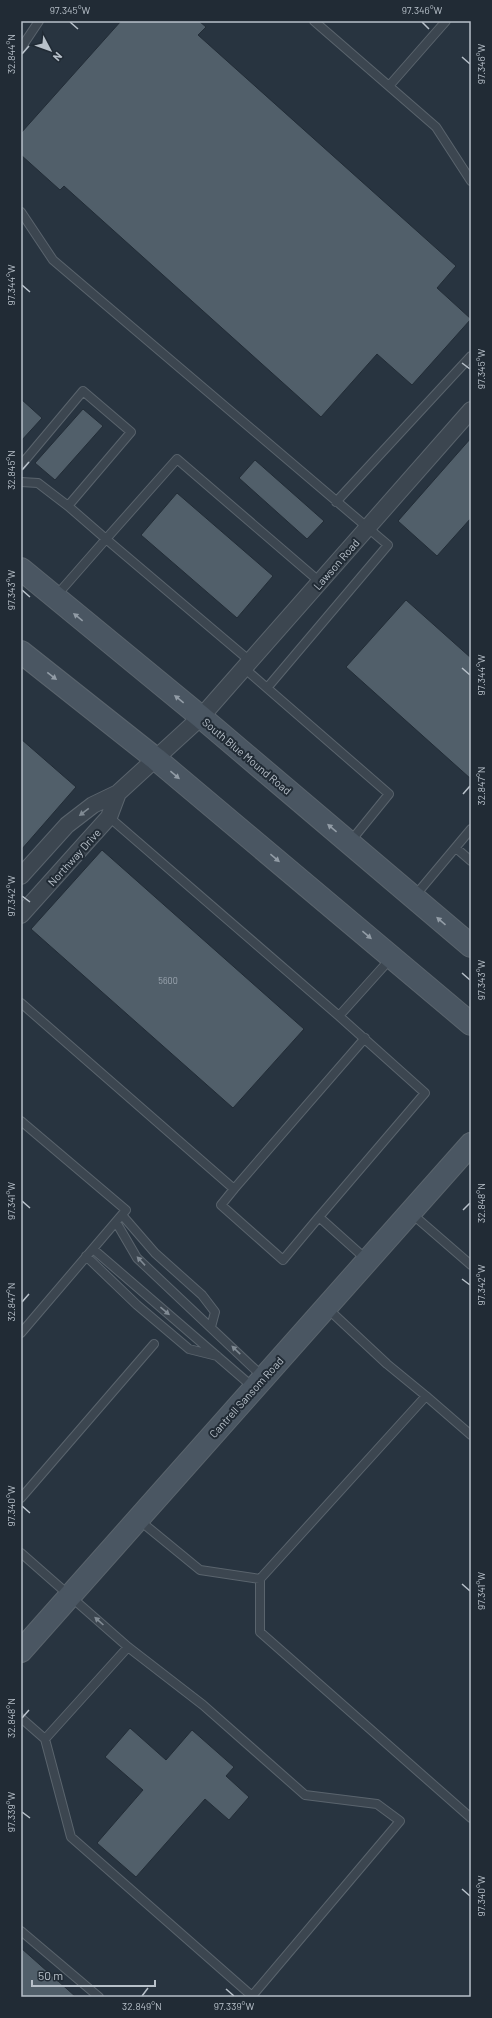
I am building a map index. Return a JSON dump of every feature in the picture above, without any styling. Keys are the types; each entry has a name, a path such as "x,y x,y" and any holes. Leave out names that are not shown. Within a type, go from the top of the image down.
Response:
{"main road":[{"name":"South Blue Mound Road","path":"21,569 201,717 471,946"},
{"path":"21,652 156,759 471,1024"},
{"name":"Cantrell Sansom Road","path":"21,1651 367,1260 470,1148"}],"street":[{"name":"Lawson Road","path":"201,717 471,410"},
{"name":"Northway Drive","path":"21,876 67,825 93,805 118,794 201,717"},
{"name":"Northway Drive","path":"21,915 109,817 118,794"}],"lane":[{"path":"21,48 39,21"},
{"path":"314,21 436,127 471,181"},
{"path":"389,86 446,21"},
{"path":"21,212 53,260 388,545 267,688"},
{"path":"336,502 471,356"},
{"path":"21,465 83,391 131,432 68,506"},
{"path":"55,597 177,459 320,582"},
{"path":"21,482 38,483 68,506 247,664 267,688 390,794 350,843"},
{"path":"109,817 339,1016 364,1038 425,1093 283,1260 221,1204 364,1038"},
{"path":"414,897 471,829"},
{"path":"456,848 471,861"},
{"path":"339,1016 392,957"},
{"path":"21,1003 234,1189"},
{"path":"21,1121 126,1210 21,1333"},
{"path":"410,1212 471,1265"},
{"path":"319,1217 367,1260"},
{"path":"119,1218 202,1295 215,1312 211,1327"},
{"path":"119,1218 137,1258 211,1327 259,1383"},
{"path":"93,1249 218,1356 259,1383"},
{"path":"86,1256 136,1305 189,1349 218,1356"},
{"path":"327,1307 387,1364 471,1435"},
{"path":"21,1498 154,1344"},
{"path":"426,1396 260,1579 260,1632 471,1818"},
{"path":"137,1519 200,1570 260,1579"},
{"path":"21,1553 128,1647 203,1705 305,1795 377,1804 400,1822 252,1996 71,1837 45,1739 21,1718"},
{"path":"45,1739 128,1647"},
{"path":"21,1931 99,1997"}],"building":[{"path":"121,21 199,21 206,27 198,35 456,266 437,288 471,319 412,385 377,354 321,417 64,186 60,190 21,155 21,133"},
{"path":"21,399 42,418 21,441"},
{"path":"83,409 103,426 55,480 35,463"},
{"path":"471,438 471,518 437,556 398,521"},
{"path":"255,460 324,521 307,539 239,478"},
{"path":"177,493 273,576 237,618 141,535"},
{"path":"406,600 471,658 471,779 346,667"},
{"path":"21,739 76,787 21,850"},
{"path":"102,850 304,1029 233,1108 31,929"},
{"path":"130,1728 166,1760 192,1730 234,1767 226,1776 249,1797 229,1820 205,1799 136,1877 97,1843 143,1790 105,1757"},
{"path":"21,1948 76,1997 21,1997"}]}
